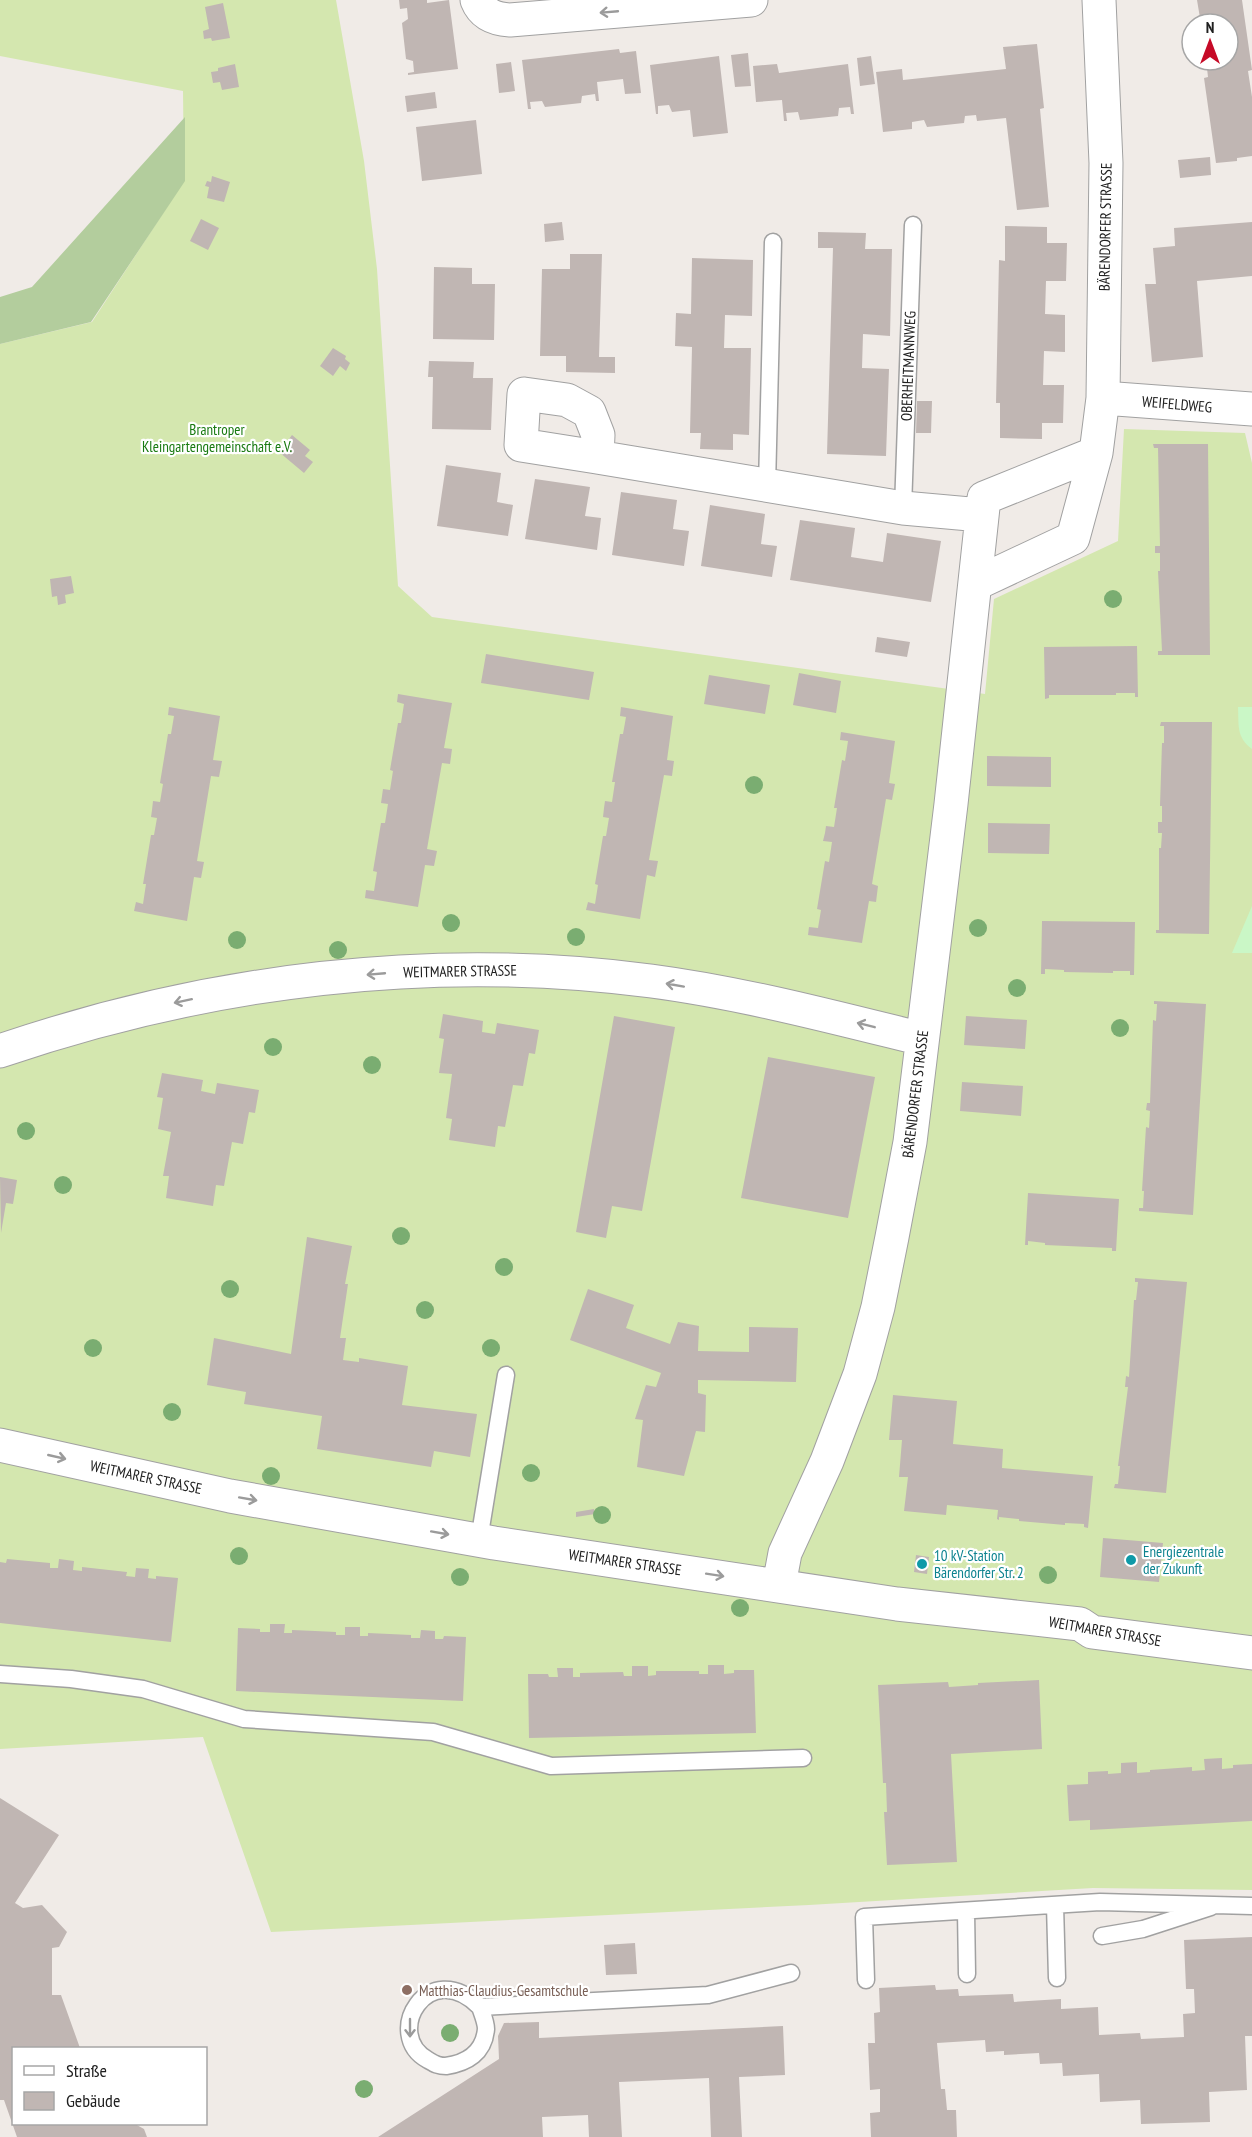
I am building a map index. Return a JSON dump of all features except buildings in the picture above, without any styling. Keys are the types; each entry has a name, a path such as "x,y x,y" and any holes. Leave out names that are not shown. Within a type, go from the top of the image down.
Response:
{"street":[{"path":"477,0 480,8 488,14 498,19 510,20 751,0"},
{"name":"BÄRENDORFER STRASSE","path":"975,584 1073,538 1096,453 1102,398 1106,163 1099,0"},
{"name":"WEIFELDWEG","path":"1102,398 1252,409"},
{"name":"BÄRENDORFER STRASSE","path":"779,1585 785,1552 827,1461 860,1374 878,1307 910,1142 984,498 1096,453"},
{"path":"597,458 903,508 981,515"},
{"name":"WEITMARER STRASSE","path":"0,1051 122,1013 217,994 319,978 424,970 534,971 651,981 788,1006 922,1039"},
{"name":"WEITMARER STRASSE","path":"0,1445 230,1496 479,1540 897,1604 1080,1624 1092,1632 1252,1653"}],"lane":[{"name":"OBERHEITMANNWEG","path":"903,508 913,225"},
{"path":"767,486 773,242"},
{"path":"479,1540 506,1375"},
{"path":"0,1674 71,1679 143,1689 244,1719 433,1732 551,1766 803,1758"},
{"path":"866,1980 864,1917 1100,1902 1252,1906"},
{"path":"1102,1936 1143,1929 1219,1904"},
{"path":"1055,1905 1057,1978"},
{"path":"966,1911 967,1974"},
{"path":"480,2007 486,2028 480,2050 462,2064 440,2066 420,2055 409,2036 411,2013 425,1996 440,1989 455,1989 469,1996 480,2007 708,1995 791,1973"}],"green space":[{"name":"Brantroper Kleingartengemeinschaft e.V.","path":"0,0 336,0 364,161 377,269 398,586 432,617 985,694 994,599 1118,541 1124,429 1245,433 1252,463 1252,1890 1093,1888 271,1932 203,1737 0,1749 0,344 92,322 184,181 183,91 0,56"},
{"path":"185,117 185,181 91,322 0,344 0,297 32,287"},
{"path":"1238,707 1252,707 1252,749 1241,735"},
{"path":"1252,906 1252,953 1232,953"}],"place":[{"name":"Energiezentrale der Zukunft","path":"1131,1560"},
{"name":"10 kV-Station Bärendorfer Str. 2","path":"922,1564"},
{"name":"Matthias-Claudius-Gesamtschule","path":"407,1990"}]}
